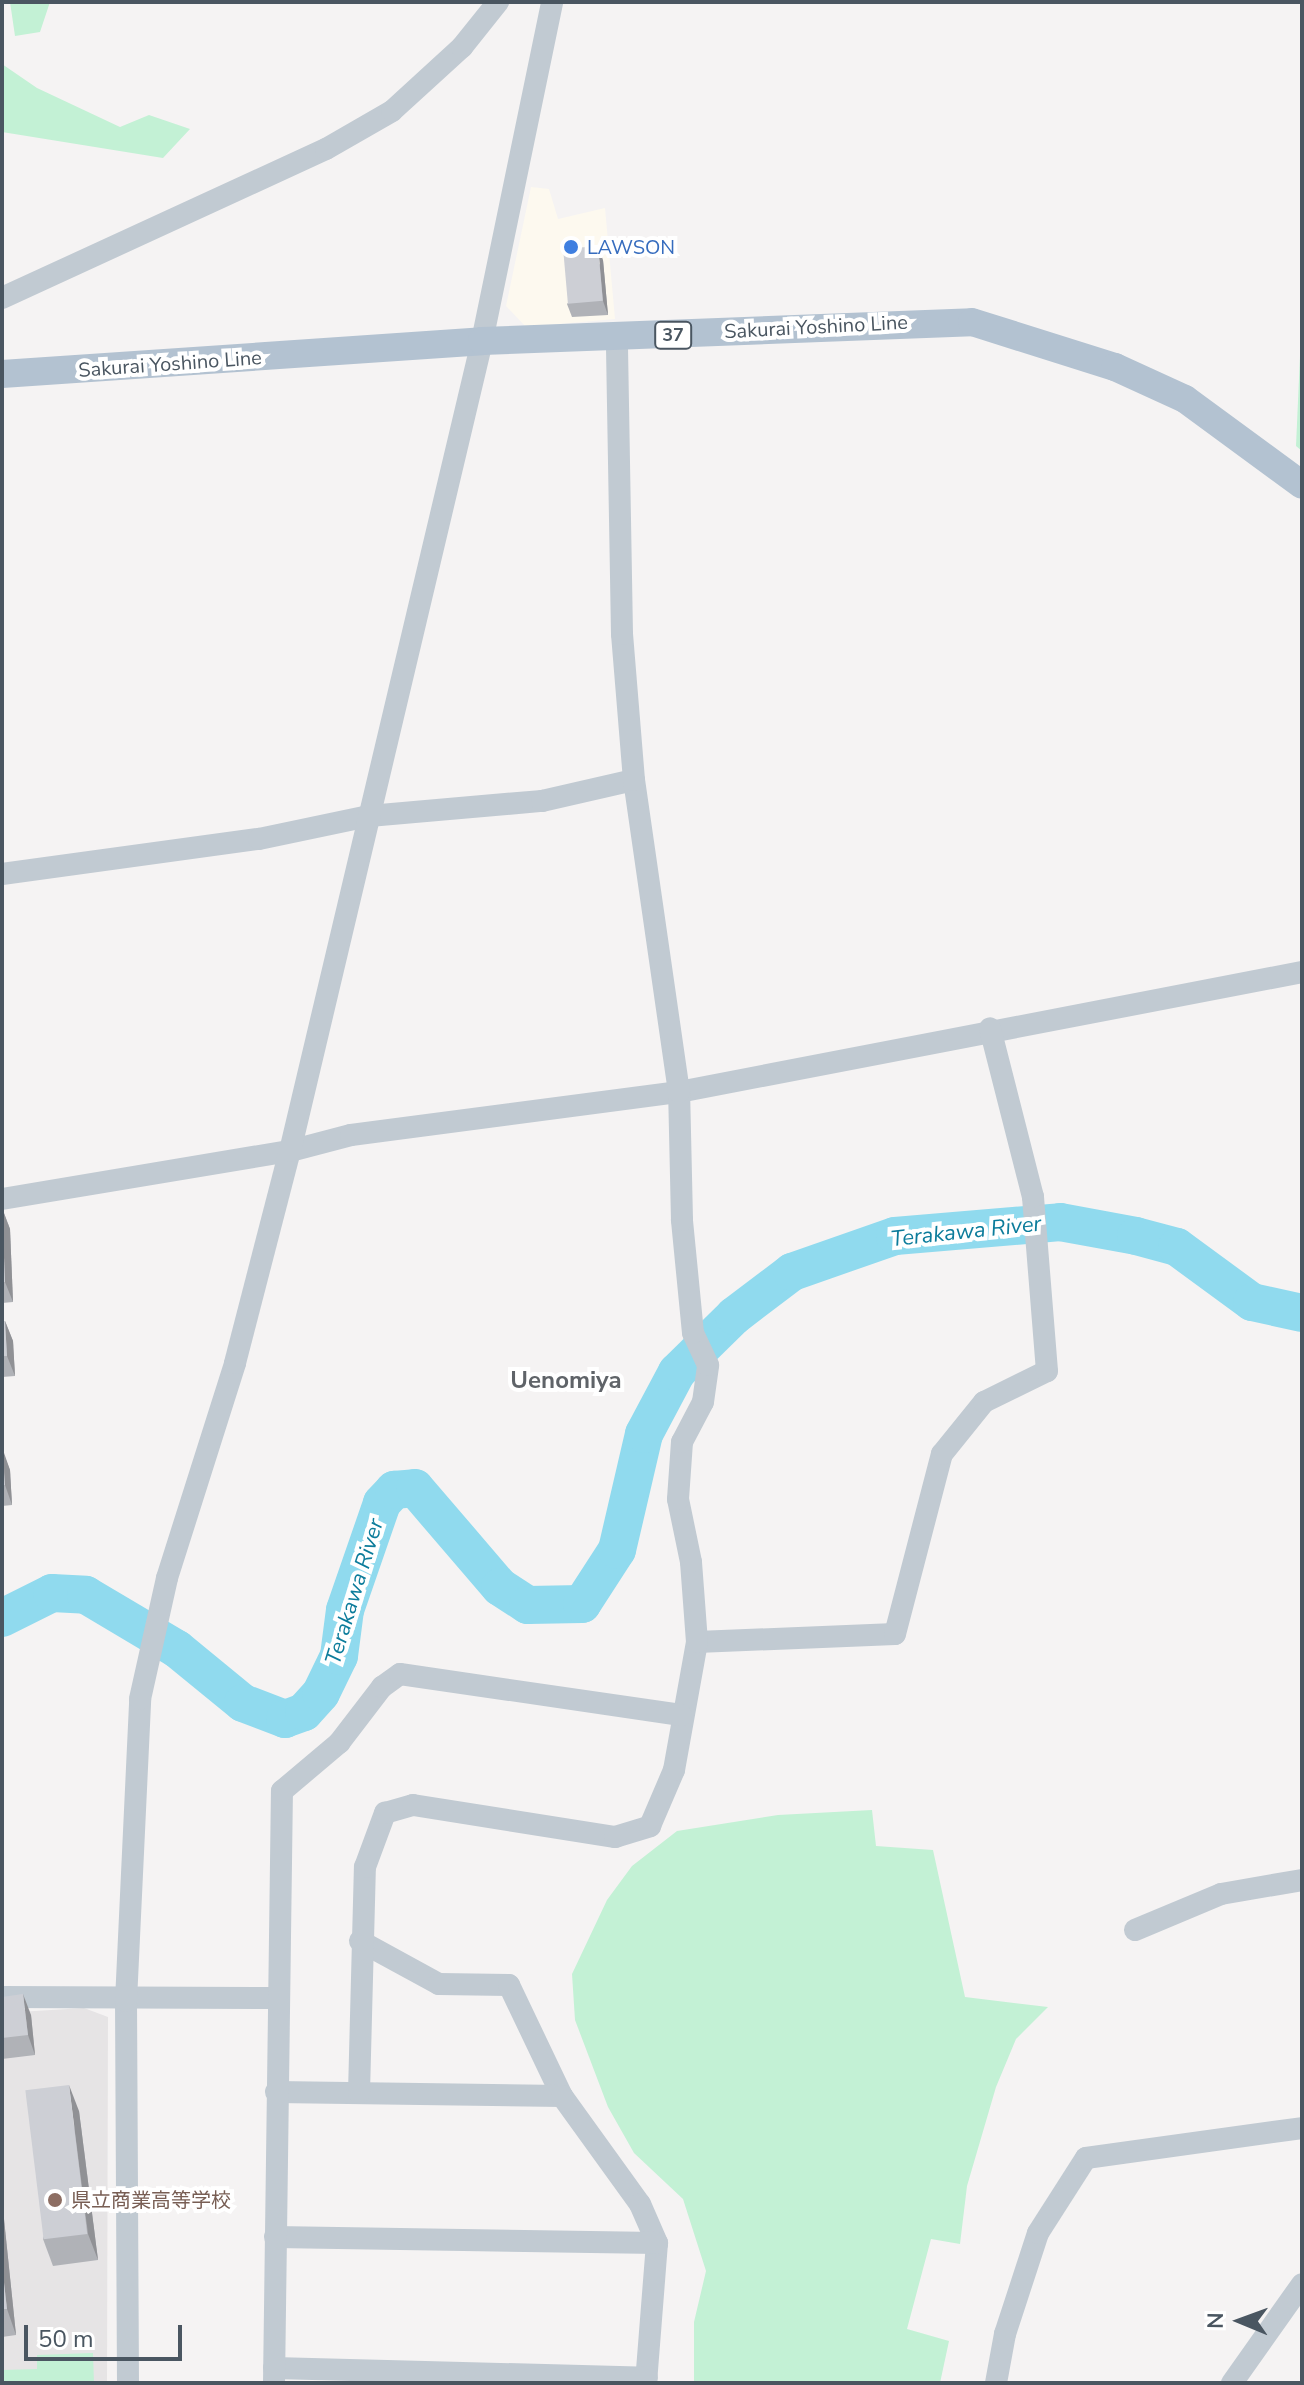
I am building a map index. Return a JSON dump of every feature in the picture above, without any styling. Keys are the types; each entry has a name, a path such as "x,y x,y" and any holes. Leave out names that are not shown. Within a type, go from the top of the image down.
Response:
{"main road":[{"name":"Sakurai Yoshino Line","path":"2,374 482,341 972,322 1115,367 1185,399 1302,485"}],"street":[{"path":"2,298 326,149 392,111 462,47 498,2"},
{"path":"128,2383 126,2001 140,1699 167,1578 235,1363 290,1151 482,341 552,2"},
{"path":"359,2093 360,1941 365,1867 385,1813 427,1806 615,1837 650,1826 674,1770 681,1715 697,1642 691,1562 678,1499 682,1442 703,1402 708,1365 693,1333 682,1220 679,1092 634,780 622,634 617,338"},
{"path":"2,874 259,839 369,816 542,801 634,780"},
{"path":"2,1199 290,1151 351,1135 679,1092 990,1028 1302,972"},
{"path":"697,1642 895,1634 942,1454 984,1402 1047,1371 1033,1197 990,1028"},
{"path":"360,1941 439,1984 509,1985 562,2096 640,2204 657,2243 647,2381 274,2376 276,1998 282,1791 339,1743 382,1687 400,1674 681,1715"},
{"path":"1135,1930 1221,1894 1302,1880"},
{"path":"2,1997 126,2001 276,1998"},
{"path":"276,2092 562,2096"},
{"path":"996,2383 1005,2334 1038,2233 1086,2158 1302,2128"},
{"path":"275,2237 657,2243"},
{"path":"1232,2383 1302,2284"}],"shaded area":[{"path":"531,187 549,189 558,219 605,208 615,319 526,327 506,306"},
{"name":"県立商業高等学校","path":"84,2008 108,2017 107,2383 2,2383 2,2013"}],"green space":[{"path":"10,2 50,2 40,32 15,36"},
{"path":"2,64 37,88 120,127 149,115 190,129 163,158 2,132"},
{"path":"1302,311 1302,451 1296,446"},
{"path":"872,1810 876,1846 933,1850 965,1997 1048,2007 1016,2039 996,2087 967,2186 960,2244 931,2239 907,2329 949,2341 940,2383 694,2383 694,2322 706,2271 683,2199 634,2153 608,2107 575,2020 572,1974 607,1900 632,1866 677,1831 778,1815"},
{"path":"93,2353 94,2383 2,2383 2,2370 37,2369 37,2355"}],"building":[{"path":"598,246 603,301 568,304 563,249"},
{"path":"2,1208 5,1282 2,1282"},
{"path":"2,1321 5,1321 7,1356 2,1356"},
{"path":"2,1450 5,1485 2,1485"},
{"path":"23,1994 28,2035 2,2038 2,1997"},
{"path":"69,2085 87,2234 44,2239 25,2090"},
{"path":"2,2265 7,2309 2,2309"}],"waterway":[{"name":"Terakawa River","path":"2,1618 52,1593 86,1595 177,1649 243,1703 285,1719 304,1712 321,1693 339,1656 345,1610 382,1503 394,1490 415,1488 500,1587 528,1605 582,1604 617,1550 644,1434 677,1372 734,1316 792,1272 895,1236 1060,1222 1136,1236 1177,1247 1252,1302 1302,1313"}],"place":[{"name":"LAWSON","path":"571,247"},
{"name":"県立商業高等学校","path":"55,2200"}],"district":[{"name":"Uenomiya","path":"566,1381"}]}
